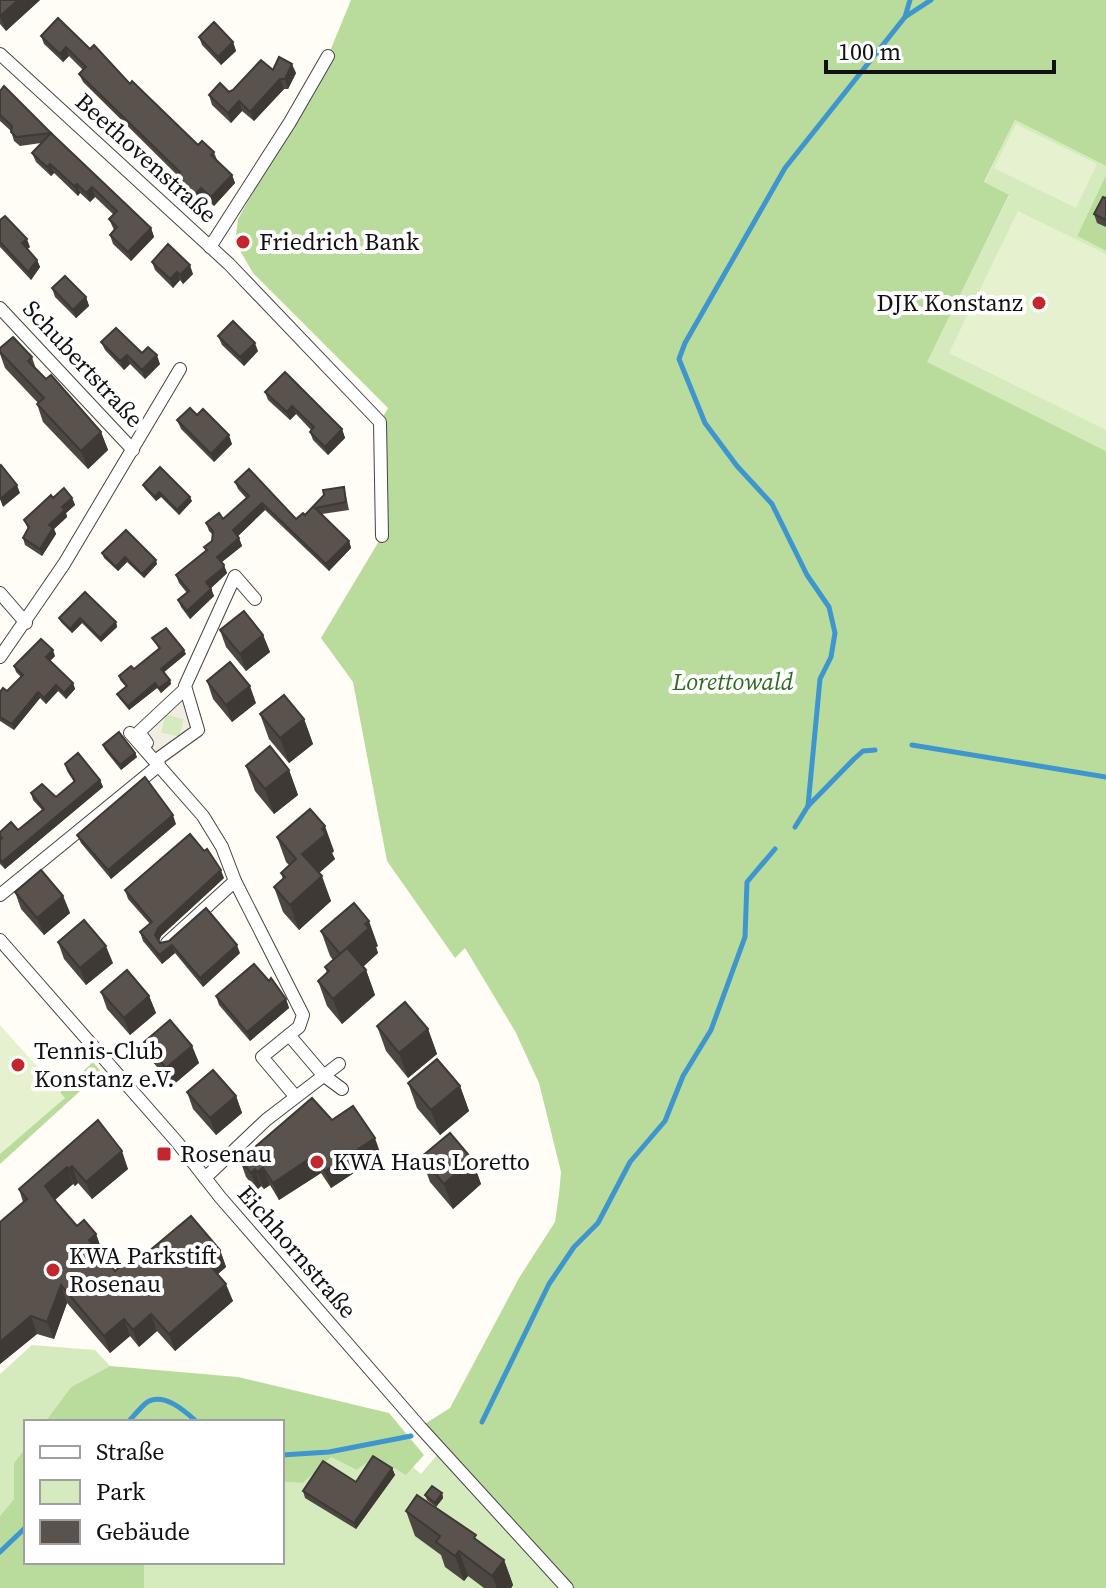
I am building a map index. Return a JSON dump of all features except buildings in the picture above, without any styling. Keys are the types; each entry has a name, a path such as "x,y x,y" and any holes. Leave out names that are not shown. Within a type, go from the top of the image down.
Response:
{"street":[{"name":"Beethovenstraße","path":"0,54 210,247 380,422 382,536"},
{"path":"210,247 328,56"},
{"name":"Schubertstraße","path":"0,308 133,450"},
{"path":"0,657 26,623 180,369"},
{"path":"255,599 235,576 203,642 185,689 139,732 203,816 222,847 235,881 303,1015 299,1027 262,1057 295,1096"},
{"path":"0,593 26,623"},
{"path":"0,895 198,730 185,689"},
{"path":"130,733 159,762"},
{"path":"167,943 235,881"},
{"name":"Eichhornstraße","path":"0,940 420,1427 567,1588"},
{"path":"289,1035 323,1075 342,1089"},
{"path":"205,1178 295,1096 339,1064"}],"green space":[{"name":"Lorettowald","path":"351,0 1106,0 1106,166 1015,120 984,182 1009,195 927,362 1106,451 1106,1588 567,1588 420,1427 450,1408 519,1278 555,1222 561,1172 539,1083 515,1031 465,948 455,958 387,861 353,682 321,638 382,536 380,422 388,408 253,273 235,242 238,219 328,56"},
{"path":"1015,120 1106,166 1106,175 1077,236 1106,251 1106,451 926,362 1009,196 984,183"},
{"path":"1016,124 1097,164 1076,208 994,168"},
{"path":"1106,175 1106,251 1077,236"},
{"name":"DJK Konstanz","path":"1018,211 1106,254 1106,430 949,353"},
{"path":"165,714 184,719 180,737 161,733"},
{"name":"Tennis-Club Konstanz e.V.","path":"0,1025 65,1098 0,1154"},
{"path":"93,1062 101,1072 0,1164 0,1148"},
{"path":"32,1345 95,1350 110,1366 71,1387 46,1420 24,1420 24,1450 14,1463 14,1499 0,1516 0,1374"},
{"path":"110,1366 238,1377 389,1413 424,1455 406,1475 376,1457 356,1470 331,1457 303,1483 284,1482 284,1420 46,1420 71,1387"},
{"path":"24,1450 24,1564 144,1564 144,1588 0,1588 0,1516 14,1499 14,1463"},
{"path":"441,1450 567,1588 144,1588 144,1564 284,1564 284,1482 303,1483 330,1456 355,1470 376,1457 406,1474 413,1467 421,1474"}],"shaded area":[{"path":"190,678 206,731 160,768 130,733","holes":["165,714 184,719 179,737 161,733"]}],"waterway":[{"path":"905,17 910,0"},
{"path":"808,806 820,679 831,657 835,633 829,607 807,575 772,504 737,466 705,423 679,359 685,343 785,168 905,17 931,0"},
{"path":"912,745 1106,777"},
{"path":"795,827 808,806 854,759 863,751 875,750"},
{"path":"482,1422 549,1284 574,1247 598,1223 630,1162 665,1121 683,1076 711,1030 745,937 747,882 775,849"},
{"path":"130,1420 146,1403 159,1399 173,1404 195,1420"},
{"path":"284,1455 329,1452 411,1436"},
{"path":"0,1552 24,1529"}],"place":[{"name":"Friedrich Bank","path":"243,242"},
{"name":"DJK Konstanz","path":"1039,303"},
{"name":"Tennis-Club Konstanz e.V.","path":"18,1065"},
{"name":"Rosenau","path":"164,1154"},
{"name":"KWA Haus Loretto","path":"317,1162"},
{"name":"KWA Parkstift Rosenau","path":"53,1270"}]}
